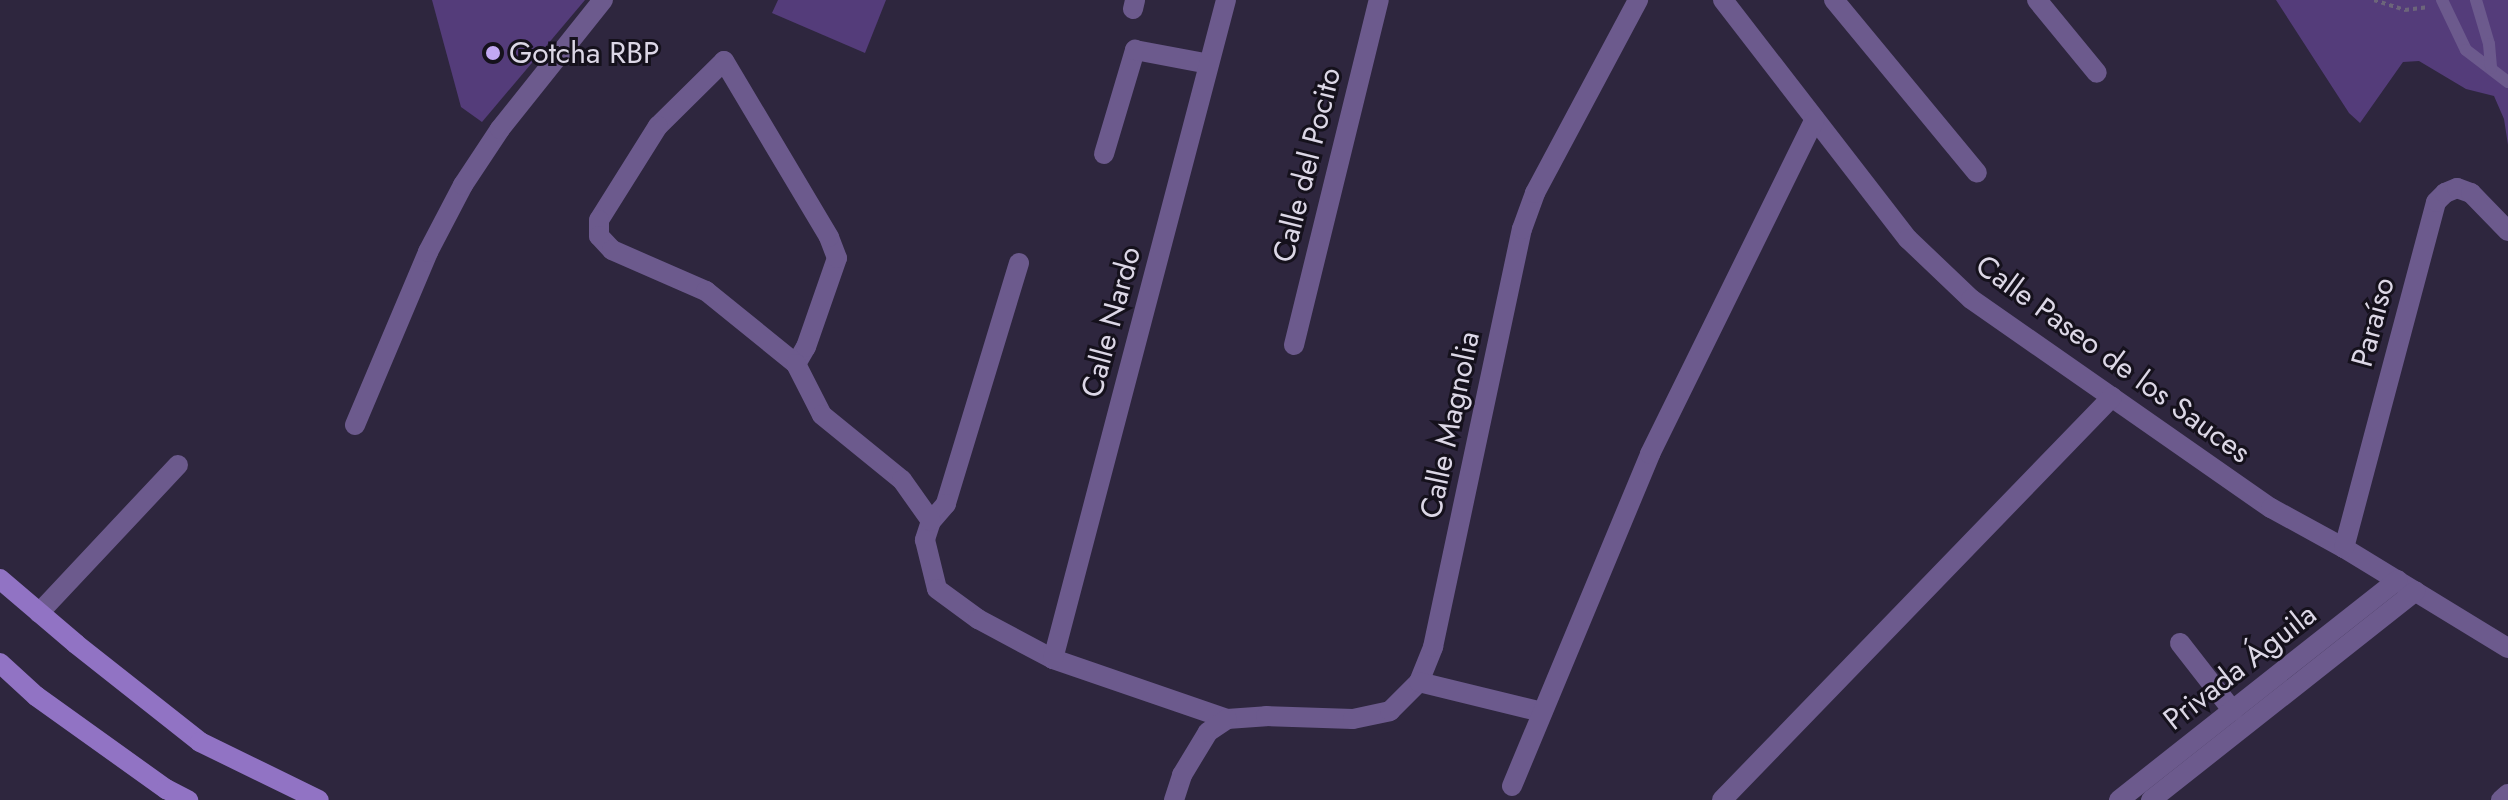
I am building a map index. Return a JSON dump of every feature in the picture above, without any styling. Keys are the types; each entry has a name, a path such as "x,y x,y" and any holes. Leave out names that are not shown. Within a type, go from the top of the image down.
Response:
{"main road":[{"path":"0,579 200,742 319,800"},
{"path":"0,663 36,696 166,789 188,800"}],"street":[{"path":"355,425 428,252 463,185 500,129 603,0"},
{"name":"Calle Nardo","path":"1053,659 1226,0"},
{"name":"Calle del Pocito","path":"1294,345 1379,0"},
{"name":"Calle Magnolia","path":"1227,719 1266,716 1353,719 1390,711 1419,682 1433,647 1522,229 1535,193 1638,0"},
{"name":"Calle Paseo de los Sauces","path":"1723,0 1908,239 1971,299 2271,508 2344,548 2508,648"},
{"path":"1834,0 1977,173"},
{"path":"2037,0 2097,73"},
{"path":"1104,154 1135,50 1209,64"},
{"path":"796,364 811,333 837,258 829,237 724,61 658,126 599,220 599,236 612,250 706,291 796,364 822,415 902,480 931,521"},
{"path":"1512,786 1650,454 1815,119"},
{"name":"Paraíso","path":"2344,548 2436,202 2445,193 2457,188 2471,193 2508,231"},
{"path":"1019,263 946,504 931,521 925,540 937,589 978,619 1053,659 1227,719"},
{"path":"1722,800 2112,397"},
{"path":"39,613 178,465"},
{"path":"2151,800 2407,586"},
{"name":"Privada Águila","path":"2119,800 2233,711 2407,586"},
{"path":"2180,643 2233,711"},
{"path":"1419,682 1542,712"},
{"path":"1174,800 1182,775 1208,732 1227,719"},
{"path":"2501,800 2508,794"}],"lane":[{"path":"2476,0 2489,44 2491,68"},
{"path":"2443,2 2466,50 2508,82"}],"path":[{"path":"2374,0 2405,10 2443,2"}],"shaded area":[{"name":"Gotcha RBP","path":"432,0 585,0 482,122 461,107"},
{"path":"778,0 886,0 865,53 772,13"},
{"path":"2276,0 2508,0 2508,145 2504,119 2494,96 2466,89 2419,61 2403,62 2360,123 2349,113"}],"place":[{"name":"Gotcha RBP","path":"493,53"}]}
